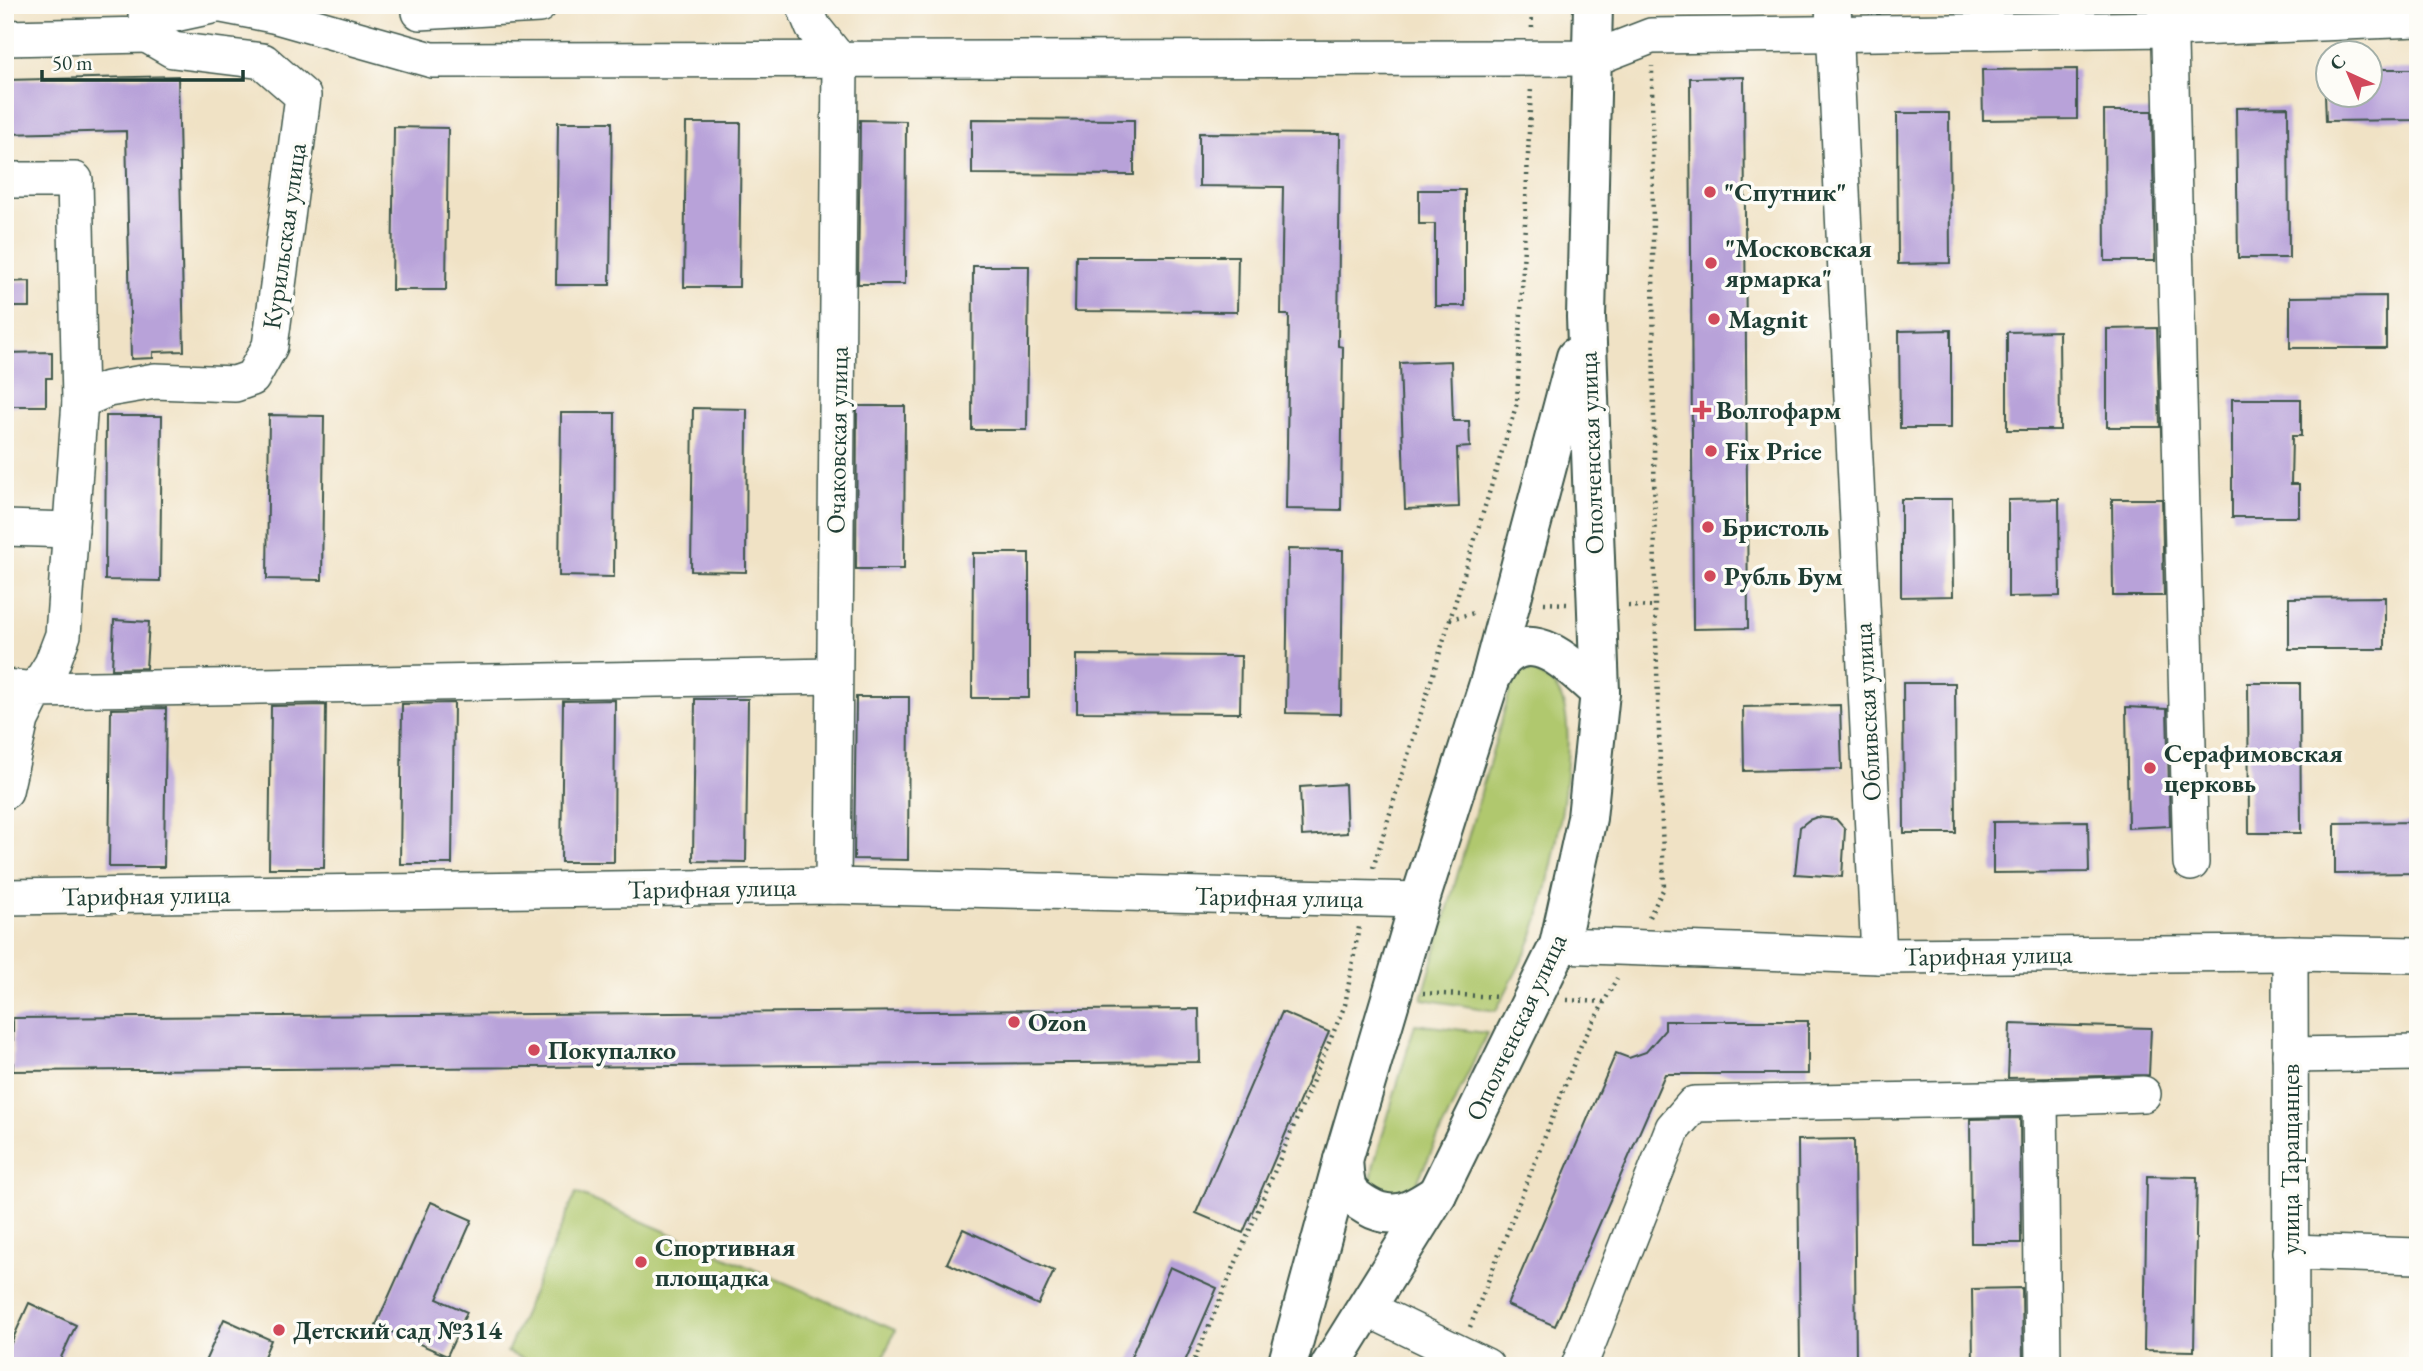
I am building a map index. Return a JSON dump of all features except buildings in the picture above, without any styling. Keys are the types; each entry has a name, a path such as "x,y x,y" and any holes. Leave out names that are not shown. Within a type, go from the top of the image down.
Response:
{"highway":[{"name":"Ополченская улица","path":"1330,1366 1437,1194 1559,945 1587,818 1600,692 1586,317 1594,58 1593,5"},
{"name":"Ополченская улица","path":"1287,1366 1343,1160 1393,991 1491,677 1586,317"},
{"path":"1491,677 1504,656 1517,648 1531,646 1558,656 1600,692"},
{"path":"1343,1160 1347,1187 1358,1201 1383,1213 1395,1215 1412,1211 1437,1194"}],"street":[{"path":"5,38 147,20 219,5 273,15 432,60 1594,58 1651,36 1833,20 2169,17 2418,19"},
{"path":"419,5 420,12 539,5"},
{"path":"804,5 813,27 840,61"},
{"path":"2169,17 2191,863"},
{"name":"Курильская улица","path":"80,401 108,389 155,381 234,384 252,377 270,346 303,96 263,61 173,50 146,20"},
{"name":"Обливская улица","path":"1833,20 1879,957"},
{"name":"Очаковская улица","path":"833,886 840,61"},
{"path":"5,180 75,180 80,401 63,635 52,664 21,689"},
{"path":"5,528 71,530"},
{"path":"21,689 834,676"},
{"path":"5,791 21,720 21,689"},
{"name":"Тарифная улица","path":"5,897 833,886 1420,900"},
{"name":"Тарифная улица","path":"1559,945 1879,957 2290,953 2418,955"},
{"name":"улица Таращанцев","path":"2290,953 2291,1366"},
{"path":"2290,1055 2418,1053"},
{"path":"1579,1366 1673,1128 1694,1104 2143,1094"},
{"path":"2040,1098 2043,1366"},
{"path":"2290,1252 2418,1256"},
{"path":"1366,1308 1473,1359"}],"path":[{"path":"1192,1366 1345,1005 1364,899 1517,403 1532,58 1531,5"},
{"path":"1473,1359 1581,1045 1664,888 1655,607 1651,36"},
{"path":"1450,619 1523,602 1655,607"},
{"path":"1348,989 1604,1002"}],"green space":[{"path":"1533,671 1552,684 1560,695 1566,716 1567,745 1566,779 1555,852 1532,938 1496,1011 1422,999 1511,687 1521,672"},
{"path":"1415,1024 1487,1033 1413,1191 1388,1200 1370,1186"},
{"name":"Спортивная площадка","path":"576,1193 895,1330 880,1366 539,1366 507,1352"}],"place":[{"name":"\"Спутник\"","path":"1710,192"},
{"name":"\"Московская ярмарка\"","path":"1711,263"},
{"name":"Magnit","path":"1714,319"},
{"name":"Волгофарм","path":"1702,410"},
{"name":"Fix Price","path":"1711,451"},
{"name":"Бристоль","path":"1708,527"},
{"name":"Рубль Бум","path":"1710,576"},
{"name":"Серафимовская церковь","path":"2150,768"},
{"name":"Ozon","path":"1014,1022"},
{"name":"Покупалко","path":"534,1050"},
{"name":"Спортивная площадка","path":"641,1262"},
{"name":"Детский сад №314","path":"279,1330"}]}
